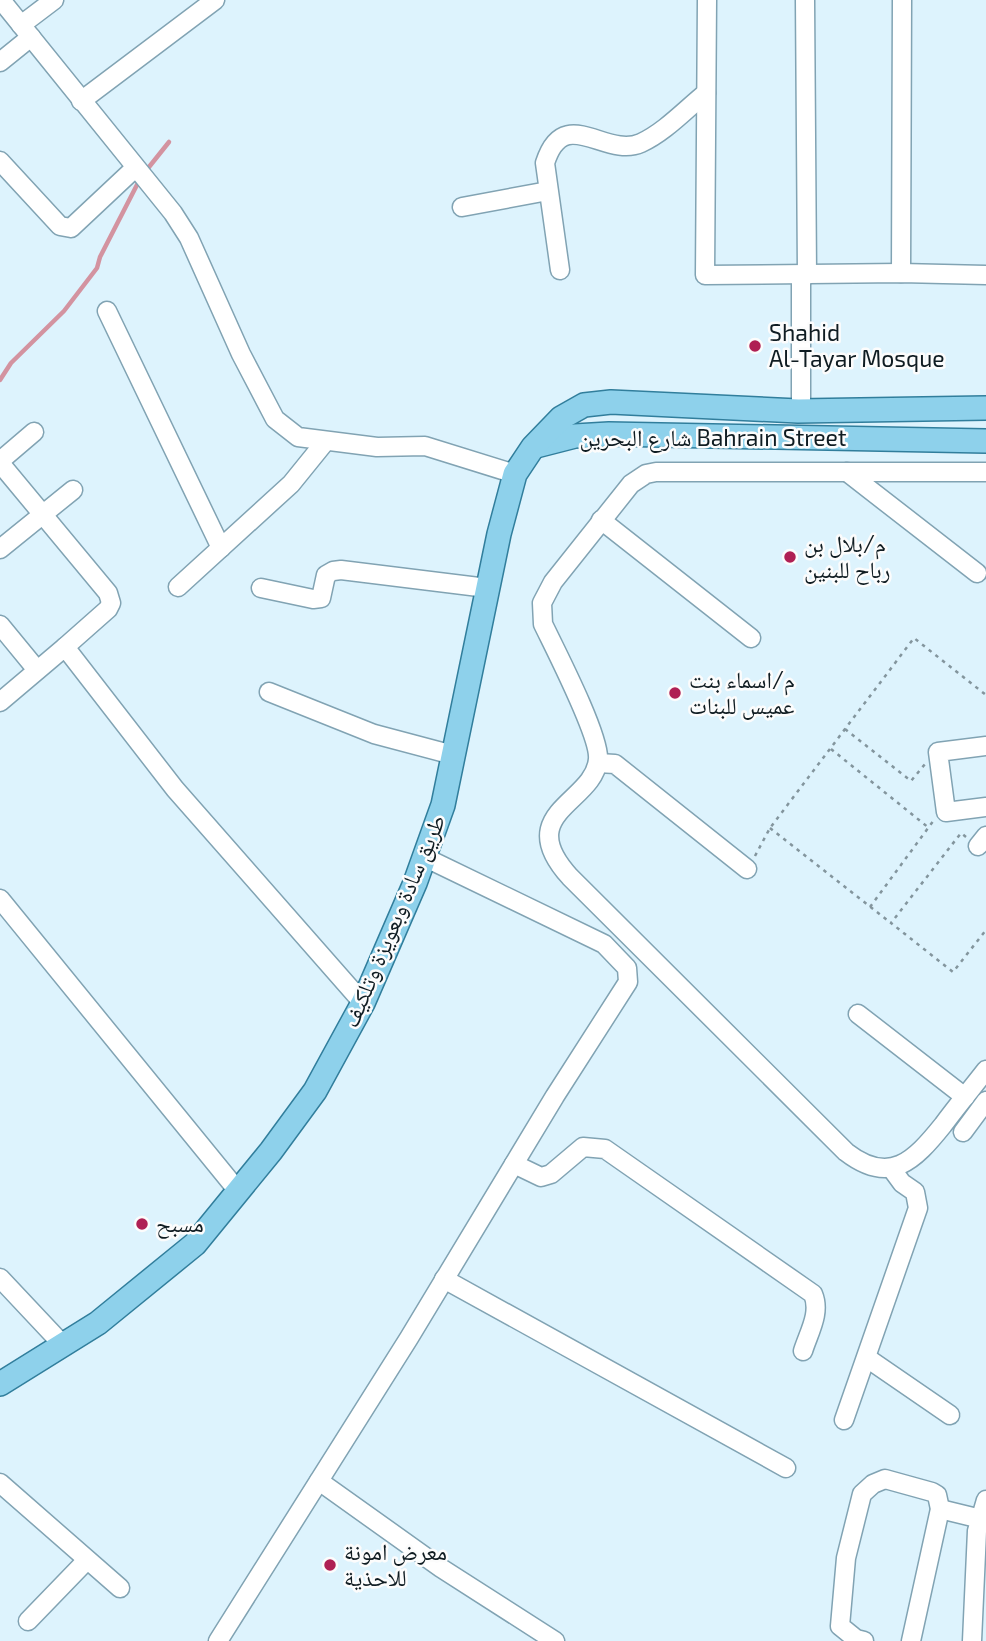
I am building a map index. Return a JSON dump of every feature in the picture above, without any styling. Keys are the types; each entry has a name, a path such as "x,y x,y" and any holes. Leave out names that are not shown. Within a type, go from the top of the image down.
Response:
{"main road":[{"name":"شارع البحرين Bahrain Street","path":"533,447 561,418 584,405 611,402 798,411 986,408"},
{"path":"641,435 632,426 631,420 634,414 647,404"},
{"path":"935,409 926,420 926,426 937,439"},
{"name":"شارع البحرين Bahrain Street","path":"533,447 575,436 609,434 986,441"},
{"name":"طريق سادة وبعويزة وتلكيف","path":"0,1384 98,1323 195,1244 315,1091 363,1003 443,805 487,588 515,474 533,447"}],"street":[{"path":"1,0 158,195 189,238 241,354 275,419 298,437 377,447 425,446 515,474"},
{"path":"0,62 54,0"},
{"path":"81,101 215,0"},
{"path":"707,0 705,275 986,275"},
{"path":"798,411 801,401 804,275 805,0"},
{"path":"901,273 902,0"},
{"path":"561,270 545,163 549,149 556,140 567,135 583,135 618,145 640,144 706,93"},
{"path":"0,161 51,217 65,228 71,228 137,170"},
{"path":"462,206 548,191"},
{"path":"107,311 221,548"},
{"path":"0,702 108,609 111,603 108,593 0,462 34,432"},
{"path":"178,587 292,484 325,442"},
{"path":"847,472 977,573"},
{"path":"986,472 646,474 631,484 546,591 541,614 543,624 593,734 599,754 598,763 589,779 552,821 551,843 561,867 846,1152 869,1166 891,1168 914,1158 986,1070"},
{"path":"0,549 73,490"},
{"path":"601,520 751,638"},
{"path":"261,588 321,598 326,575 333,570 341,570 487,588"},
{"path":"0,625 37,670"},
{"path":"65,647 175,789 363,1003"},
{"path":"269,692 374,734 453,755"},
{"path":"986,746 938,752 946,813 986,807"},
{"path":"598,763 615,764 747,869"},
{"path":"218,1641 628,982 627,968 604,944 424,857"},
{"path":"0,899 238,1191"},
{"path":"858,1014 965,1097"},
{"path":"963,1132 986,1101"},
{"path":"514,1164 541,1177 551,1174 583,1147 605,1149 813,1294 817,1311 803,1351"},
{"path":"844,1420 918,1208 915,1192 902,1182 891,1168"},
{"path":"444,1279 786,1468"},
{"path":"3,1287 63,1345"},
{"path":"867,1358 950,1415"},
{"path":"864,1641 856,1639 840,1626 846,1558 862,1494 873,1484 886,1479 932,1492 937,1496 940,1508 911,1641"},
{"path":"318,1481 441,1568 555,1641"},
{"path":"0,1483 120,1588"},
{"path":"975,1641 981,1519 986,1500"},
{"path":"940,1508 981,1519"},
{"path":"28,1622 87,1560"}],"path":[{"path":"747,869 770,828 914,638 986,695"},
{"path":"845,729 911,780 938,752"},
{"path":"831,749 929,828"},
{"path":"870,907 945,806"},
{"path":"770,828 953,972 986,930"},
{"path":"891,923 961,833 982,841"}],"waterway":[{"path":"145,172 169,142"},
{"path":"0,380 11,363 64,311 97,268 140,179"}],"place":[{"name":"Shahid Al-Tayar Mosque","path":"755,346"},
{"name":"م/بلال بن رباح للبنين","path":"790,557"},
{"name":"م/اسماء بنت عميس للبنات","path":"675,693"},
{"name":"مسبح","path":"142,1224"},
{"name":"معرض امونة للاحذية","path":"330,1565"}]}
